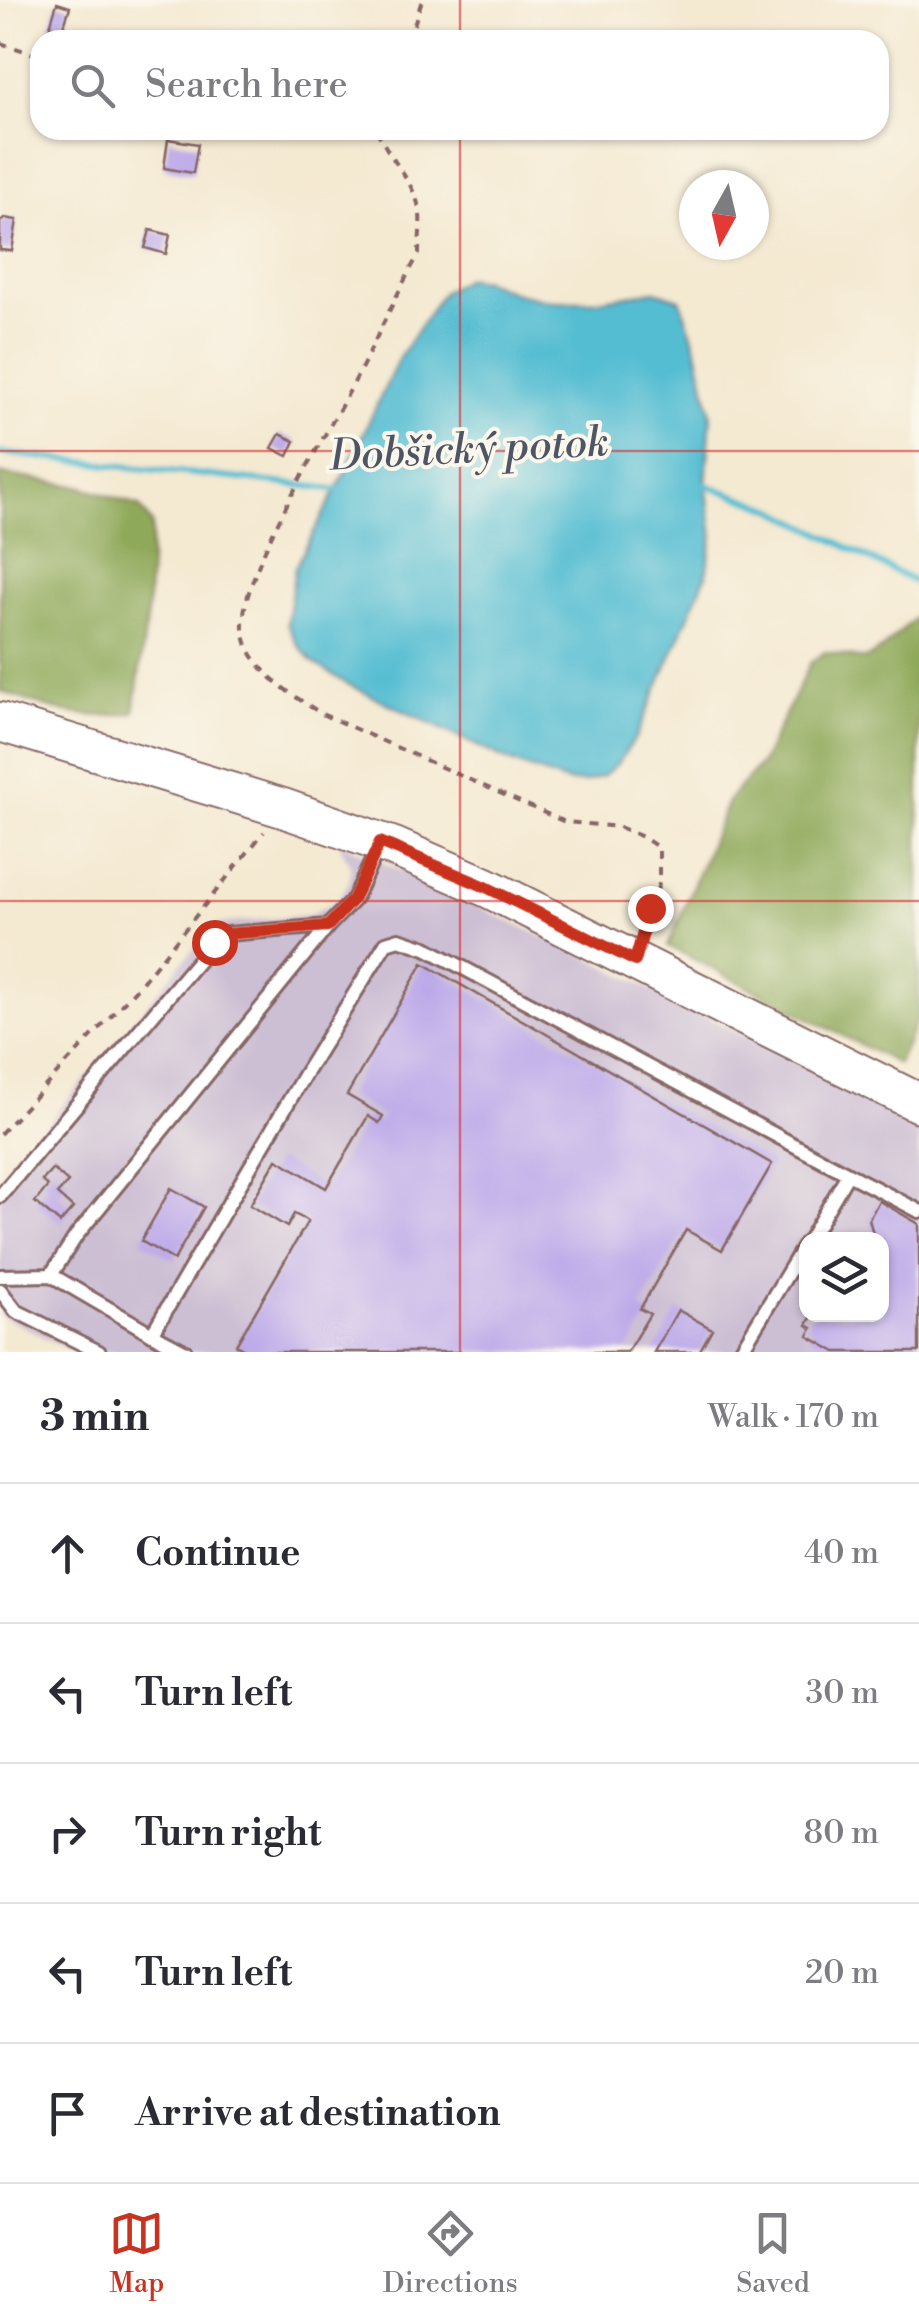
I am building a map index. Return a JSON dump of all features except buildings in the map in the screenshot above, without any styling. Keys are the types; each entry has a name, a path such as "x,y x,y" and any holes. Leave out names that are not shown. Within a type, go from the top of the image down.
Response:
{"main road":[{"path":"0,722 283,808 380,842 486,887 919,1103"}],"lane":[{"path":"52,1274 76,1236 354,898 380,842"},
{"path":"0,1196 214,942 226,934 328,926"},
{"path":"152,1334 386,943 399,939 426,948 919,1211"},
{"path":"813,1232 848,1174"},
{"path":"740,1352 799,1256"},
{"path":"0,1276 52,1274 186,1352"},
{"path":"0,1290 16,1311 99,1352"}],"path":[{"path":"412,30 422,0"},
{"path":"0,43 30,53"},
{"path":"382,140 412,189 420,212 419,254 286,508 244,608 243,631 252,653 286,692 324,715 565,822 619,827 643,836 659,848 659,884 635,961"},
{"path":"0,1134 140,986 283,808"}],"shaded area":[{"path":"338,841 597,962 919,1123 919,1352 74,1352 0,1315 0,1181 205,935 219,924 309,915 338,900 349,882 351,868"}],"green space":[{"path":"0,474 83,487 139,506 152,524 147,616 134,712 81,715 0,691"},
{"path":"919,614 919,1015 898,1064 668,946 729,799 762,762 811,662 825,652 865,659 883,648"}],"water":[{"path":"466,278 552,301 592,301 655,291 680,299 697,350 711,413 706,484 713,536 706,576 636,737 617,764 603,776 586,782 567,782 511,762 347,684 313,662 287,624 295,568 399,358 443,292"}],"waterway":[{"name":"Dobšický potok","path":"0,453 343,490"},
{"name":"Dobšický potok","path":"698,482 773,509 919,584"}],"route":[{"path":"214,942 226,934 287,926 328,926 354,898 380,842 486,887 635,961 650,908"}]}
